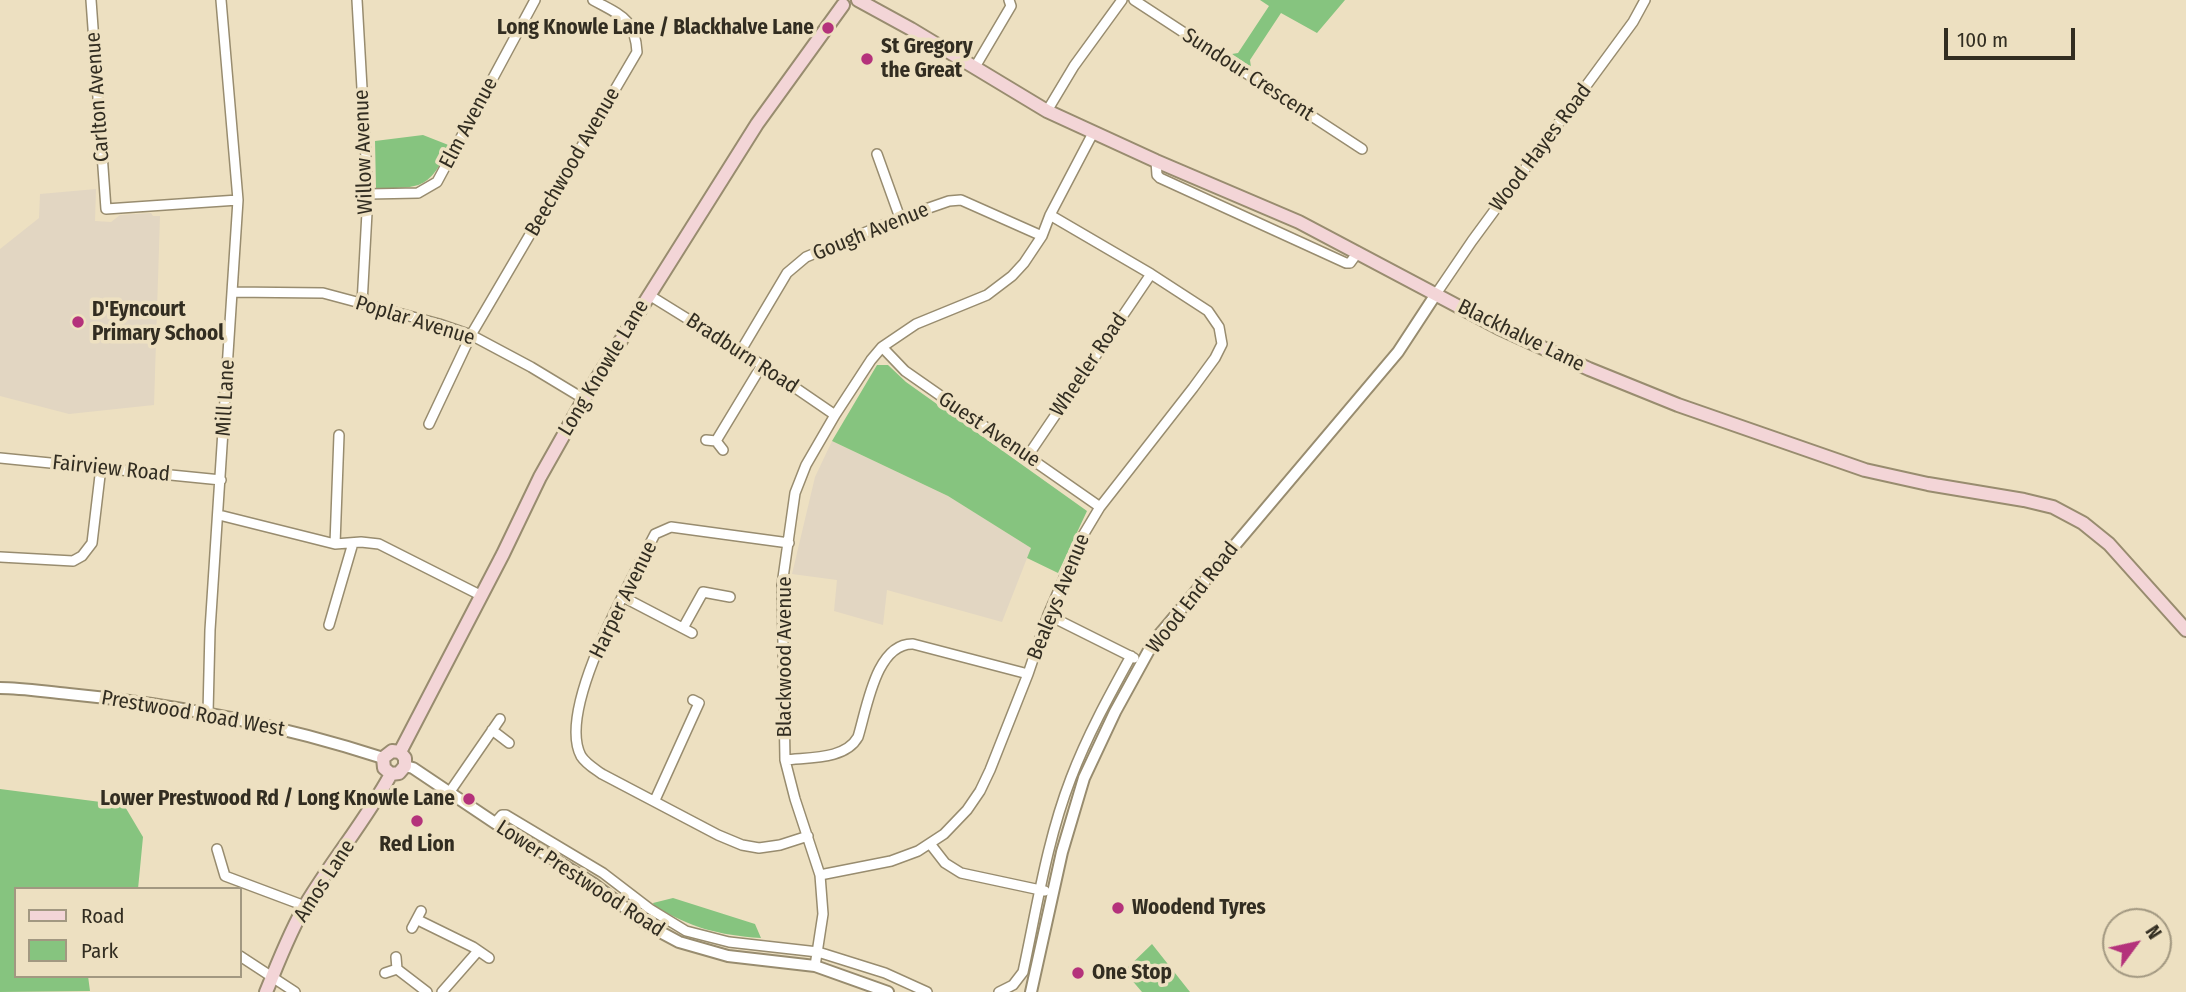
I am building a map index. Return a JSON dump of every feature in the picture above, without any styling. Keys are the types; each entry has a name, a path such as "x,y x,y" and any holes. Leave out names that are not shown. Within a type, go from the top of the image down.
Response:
{"main road":[{"name":"Blackhalve Lane","path":"858,0 1047,111 1289,217 1499,328 1589,369 1784,443 1892,477 2024,500 2068,514 2098,533 2186,630"},
{"path":"841,2 852,5 858,0"},
{"name":"Long Knowle Lane","path":"400,752 482,596 540,477 584,399 757,124 841,2"},
{"path":"392,751 400,752 405,758 405,766 401,772 391,774 384,768 383,758 392,751"},
{"name":"Amos Lane","path":"267,992 305,906 359,829 391,774"}],"street":[{"name":"Carlton Avenue","path":"91,0 106,209 237,200"},
{"name":"Mill Lane","path":"208,713 210,630 237,200 221,0"},
{"name":"Willow Avenue","path":"357,0 368,194 362,304"},
{"name":"Elm Avenue","path":"368,194 418,193 437,182 535,0"},
{"name":"Beechwood Avenue","path":"429,424 471,335 637,52 633,28 616,12 593,0"},
{"path":"975,67 1010,6 1009,0"},
{"path":"1047,111 1074,66 1122,0"},
{"name":"Sundour Crescent","path":"1134,0 1362,149"},
{"name":"Wood Hayes Road","path":"1436,294 1626,33 1645,0"},
{"name":"Blackwood Avenue","path":"816,966 823,914 820,875 785,760 782,585 795,493 806,465 835,415 859,376 882,347 916,324 967,305 994,290 1017,271 1035,250 1050,215 1093,133"},
{"path":"877,154 900,218"},
{"name":"Gough Avenue","path":"740,352 787,273 806,257 900,218 949,201 961,201 1042,236"},
{"name":"Bealeys Avenue","path":"820,875 891,861 931,845 951,828 980,792 1028,674 1048,615 1082,537 1100,507 1193,388 1222,344 1219,327 1208,311 1050,215"},
{"name":"Wheeler Road","path":"1027,457 1151,274"},
{"name":"Poplar Avenue","path":"232,292 323,293 439,324 471,335 584,399"},
{"name":"Wood End Road","path":"1031,992 1071,818 1084,778 1109,724 1154,640 1398,352 1436,294"},
{"name":"Bradburn Road","path":"649,295 762,365 835,415"},
{"name":"Guest Avenue","path":"882,347 905,371 1100,507"},
{"path":"723,450 711,441 762,365"},
{"path":"335,544 339,435"},
{"name":"Fairview Road","path":"0,458 221,480"},
{"path":"0,557 73,561 82,556 92,543 101,467"},
{"path":"219,515 335,544 379,544 482,596"},
{"name":"Harper Avenue","path":"789,543 671,527 655,534 596,649 575,732 581,755 602,774 718,835 742,845 759,848 808,836"},
{"path":"329,625 353,543"},
{"path":"623,597 688,630 703,592 730,597"},
{"path":"1048,615 1143,662"},
{"path":"785,760 829,755 850,747 858,737 884,659 899,646 913,644 1028,674"},
{"path":"999,992 1013,985 1023,972 1051,842 1071,779 1101,712 1131,656"},
{"name":"Prestwood Road West","path":"0,688 110,698 208,713 304,734 383,758"},
{"path":"655,800 699,703 693,699"},
{"path":"449,793 500,719"},
{"path":"492,730 509,743"},
{"name":"Lower Prestwood Road","path":"405,766 413,768 594,884 649,926 679,942 728,956 816,966 888,992"},
{"path":"495,823 506,815 603,873 650,909 686,931 729,943 818,952 885,973 927,992"},
{"path":"931,845 945,863 961,873 1054,893"},
{"path":"217,849 225,876 305,906"},
{"path":"417,919 489,958"},
{"path":"442,992 478,951"},
{"path":"242,957 295,992"},
{"path":"396,957 397,969 427,992"},
{"path":"385,973 397,969"}],"shaded area":[{"name":"D'Eyncourt Primary School","path":"96,189 95,221 111,222 120,215 151,213 153,216 160,216 154,405 69,414 0,396 0,249 39,218 40,194"},
{"path":"832,441 948,496 1031,548 1002,622 887,590 883,625 834,611 837,580 792,574 815,477"}],"green space":[{"path":"1260,0 1345,0 1317,33 1281,13 1250,60 1251,67 1232,54 1238,53 1269,6"},
{"path":"423,135 451,146 436,171 414,186 376,188 375,141"},
{"path":"877,365 888,365 906,382 1087,511 1058,573 1027,558 1031,548 948,496 832,441"},
{"path":"0,789 124,805 143,837 138,887 14,887 14,978 88,978 90,991 0,992"},
{"path":"673,898 755,924 761,938 706,929 681,920 653,903"},
{"path":"1152,944 1190,992 1142,992 1124,971"}],"place":[{"name":"Long Knowle Lane / Blackhalve Lane","path":"828,28"},
{"name":"St Gregory the Great","path":"867,59"},
{"name":"D'Eyncourt Primary School","path":"78,322"},
{"name":"Lower Prestwood Rd / Long Knowle Lane","path":"469,799"},
{"name":"Red Lion","path":"417,821"},
{"name":"Woodend Tyres","path":"1118,908"},
{"name":"One Stop","path":"1078,973"}]}
